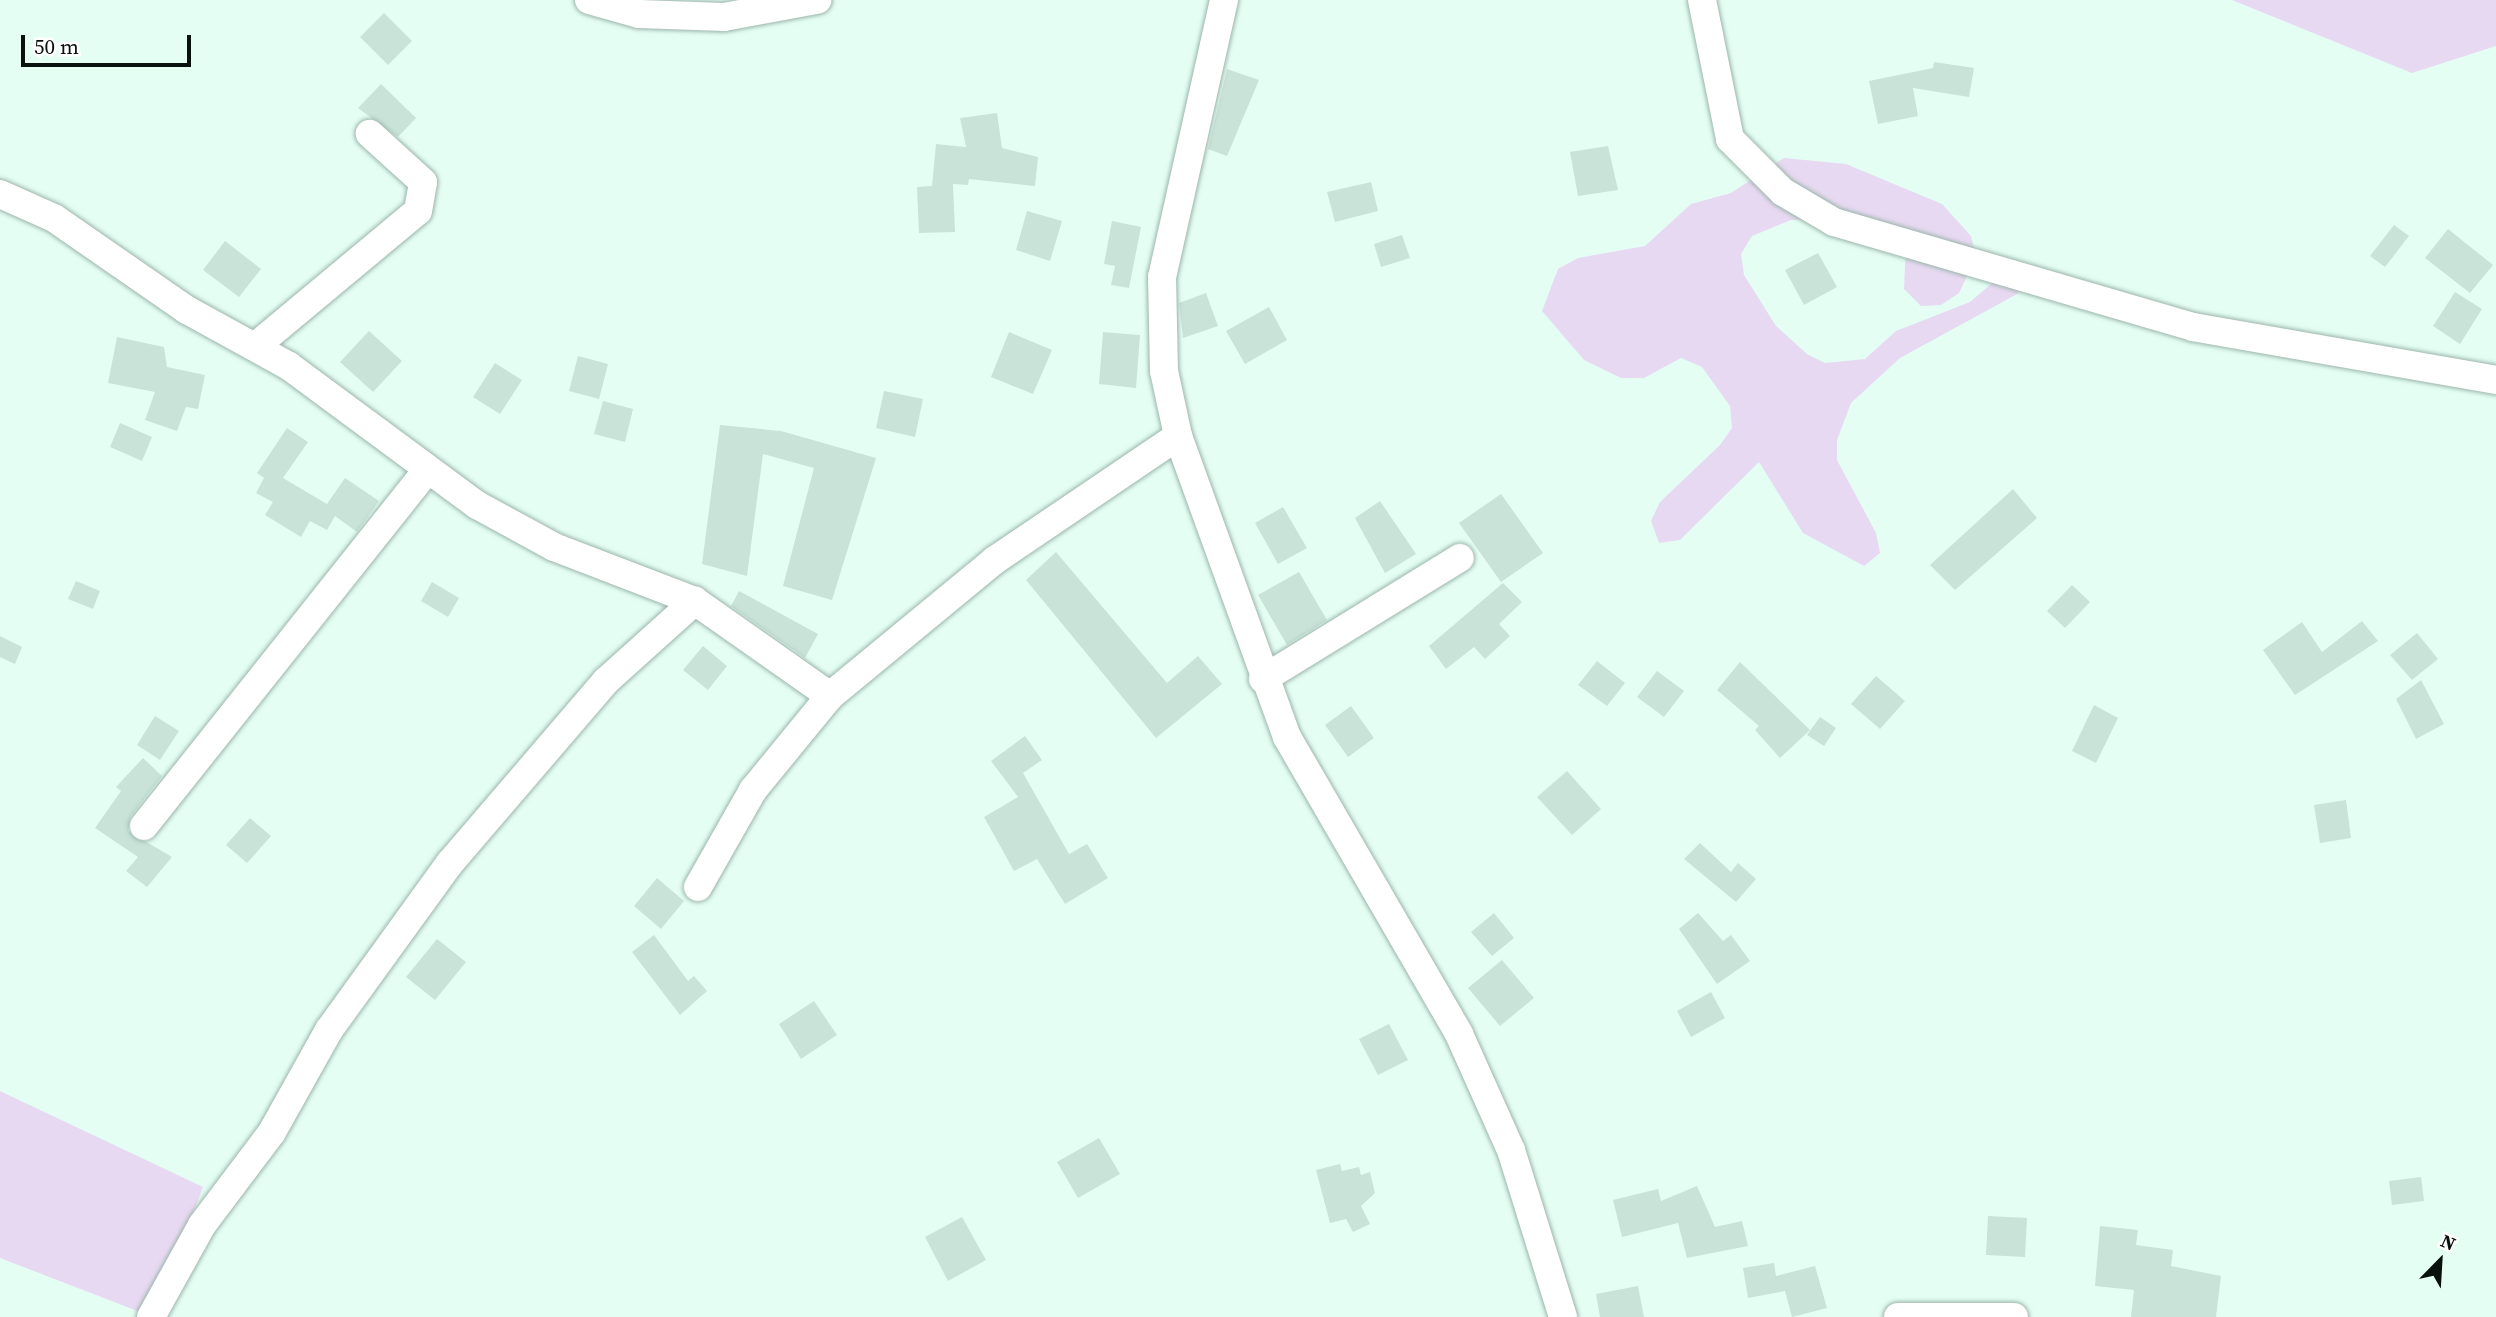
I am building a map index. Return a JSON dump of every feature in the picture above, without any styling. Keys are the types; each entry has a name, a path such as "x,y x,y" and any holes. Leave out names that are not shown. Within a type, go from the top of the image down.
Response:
{"street":[{"path":"589,0 639,14 724,17 817,0"},
{"path":"1224,0 1162,277 1164,371 1178,436 1263,679 1316,790 1459,1034 1511,1150 1563,1317"},
{"path":"1702,0 1730,139 1783,192 1834,222 2193,327 2496,380"},
{"path":"257,345 418,211 423,183 370,134"},
{"path":"0,194 54,218 187,310 257,345 426,471 554,547 695,601 830,696"},
{"path":"698,887 753,790 830,696 995,560 1178,436"},
{"path":"144,827 426,471"},
{"path":"1263,679 1460,558"},
{"path":"151,1317 202,1225 272,1132 330,1030 450,863 606,681 695,601"},
{"path":"1898,1317 2014,1317"}],"shaded area":[{"path":"2232,0 2496,0 2496,46 2412,73"},
{"path":"1784,158 1846,164 1942,204 1971,236 1976,257 1959,293 1941,305 1921,306 1904,289 1906,243 1872,218 1791,220 1752,236 1741,254 1744,275 1776,326 1807,354 1825,363 1865,359 1896,331 1970,302 1997,279 2009,278 2019,293 1900,358 1851,403 1837,440 1837,460 1876,533 1880,553 1864,566 1803,533 1759,462 1680,540 1659,543 1651,521 1660,502 1720,445 1732,428 1730,406 1702,367 1681,358 1644,378 1621,378 1584,360 1542,311 1558,269 1578,258 1645,246 1691,204 1731,193"},
{"path":"0,1091 203,1187 153,1317 0,1258"}],"building":[{"path":"384,13 412,41 388,65 360,37"},
{"path":"1934,62 1974,68 1969,97 1913,88 1918,116 1878,124 1869,81 1933,68"},
{"path":"1227,69 1259,80 1227,156 1208,149"},
{"path":"381,84 416,118 398,137 358,108"},
{"path":"997,113 1002,148 1038,157 1035,186 969,179 968,185 953,184 955,232 919,233 917,187 932,186 936,144 966,147 960,118"},
{"path":"1608,146 1618,190 1578,196 1570,152"},
{"path":"1371,182 1378,211 1335,222 1327,192"},
{"path":"1027,211 1062,221 1050,261 1016,250"},
{"path":"1112,221 1141,227 1129,288 1111,285 1115,266 1104,264"},
{"path":"2394,225 2409,236 2385,267 2370,256"},
{"path":"2448,229 2493,265 2470,293 2425,258"},
{"path":"1402,235 1410,258 1381,267 1374,244"},
{"path":"225,241 261,269 239,297 203,270"},
{"path":"1818,253 1837,287 1804,305 1785,270"},
{"path":"2455,292 2482,309 2460,344 2433,326"},
{"path":"1206,293 1218,326 1183,338 1179,303"},
{"path":"1269,307 1287,340 1245,364 1226,331"},
{"path":"369,331 402,361 373,392 340,362"},
{"path":"1009,332 1052,350 1033,394 991,377"},
{"path":"1103,332 1140,335 1136,388 1099,384"},
{"path":"117,337 164,347 167,367 205,375 198,409 186,407 177,431 145,420 155,392 108,383"},
{"path":"578,356 608,364 599,399 569,391"},
{"path":"495,363 522,380 500,414 473,397"},
{"path":"884,391 923,399 915,437 876,428"},
{"path":"603,401 633,409 625,442 594,434"},
{"path":"120,423 152,437 142,461 110,447"},
{"path":"720,425 781,431 876,458 832,600 783,586 814,468 763,454 747,576 702,564"},
{"path":"287,428 308,442 283,478 327,504 345,478 379,501 357,532 335,516 327,530 310,521 301,537 265,515 273,502 256,493 264,478 257,473"},
{"path":"2013,489 2037,518 1955,590 1930,565"},
{"path":"1501,494 1543,553 1501,582 1459,523"},
{"path":"1380,501 1416,554 1385,573 1355,518"},
{"path":"1283,507 1307,548 1278,564 1255,523"},
{"path":"1056,552 1167,683 1198,656 1222,684 1156,738 1026,580"},
{"path":"1299,572 1327,620 1287,645 1258,595"},
{"path":"76,581 100,591 93,609 68,599"},
{"path":"432,582 459,598 448,617 421,601"},
{"path":"1503,583 1522,602 1499,624 1510,636 1485,659 1474,647 1446,669 1429,646"},
{"path":"2072,585 2090,602 2065,628 2047,611"},
{"path":"739,591 818,634 805,658 731,606"},
{"path":"2362,621 2378,641 2295,695 2263,650 2302,622 2322,652"},
{"path":"2417,633 2438,659 2412,680 2390,655"},
{"path":"0,636 22,647 15,664 0,657"},
{"path":"703,646 727,666 708,690 683,670"},
{"path":"1597,661 1625,683 1607,706 1578,685"},
{"path":"1740,662 1810,730 1780,758 1755,730 1759,726 1717,690"},
{"path":"1657,671 1684,691 1664,717 1637,697"},
{"path":"1876,676 1905,701 1880,729 1851,704"},
{"path":"2421,680 2444,724 2416,739 2396,699"},
{"path":"2094,705 2118,718 2096,763 2072,751"},
{"path":"1351,706 1374,738 1348,757 1325,725"},
{"path":"155,716 179,731 160,760 137,745"},
{"path":"1820,717 1836,728 1824,746 1807,735"},
{"path":"1025,736 1042,760 1023,773 1069,854 1087,844 1108,878 1065,904 1037,859 1014,871 984,817 1018,797 991,761"},
{"path":"143,758 162,776 131,816 128,831 172,857 147,887 126,871 138,857 95,828 121,791 116,787"},
{"path":"1567,771 1601,809 1572,835 1537,797"},
{"path":"2346,800 2351,838 2320,843 2314,805"},
{"path":"250,818 271,836 247,863 226,845"},
{"path":"1700,843 1731,872 1738,863 1756,879 1736,902 1684,859"},
{"path":"657,878 684,901 661,929 634,906"},
{"path":"1494,913 1514,938 1492,956 1471,932"},
{"path":"1698,913 1723,941 1731,935 1750,961 1717,984 1679,929"},
{"path":"654,935 688,981 694,976 707,991 680,1015 632,952"},
{"path":"437,939 466,962 435,1000 406,977"},
{"path":"1502,960 1534,998 1500,1026 1468,988"},
{"path":"1711,992 1725,1018 1691,1037 1677,1011"},
{"path":"814,1001 837,1035 801,1059 779,1024"},
{"path":"1389,1024 1408,1060 1378,1075 1359,1039"},
{"path":"1099,1138 1120,1174 1078,1198 1057,1162"},
{"path":"1340,1164 1342,1171 1359,1167 1361,1175 1370,1172 1375,1193 1361,1206 1370,1224 1353,1232 1346,1219 1330,1223 1316,1170"},
{"path":"2421,1177 2424,1201 2392,1205 2389,1181"},
{"path":"1697,1186 1715,1227 1742,1221 1748,1246 1687,1258 1678,1223 1622,1237 1613,1200 1658,1189 1661,1201"},
{"path":"1988,1216 2027,1218 2025,1257 1986,1255"},
{"path":"962,1217 986,1260 948,1281 925,1237"},
{"path":"2100,1226 2138,1230 2136,1245 2173,1250 2171,1266 2221,1276 2216,1317 2131,1317 2134,1290 2095,1286"},
{"path":"1774,1263 1776,1276 1815,1266 1827,1308 1792,1317 1785,1291 1748,1298 1743,1268"},
{"path":"1638,1286 1644,1317 1600,1317 1596,1294"}]}
